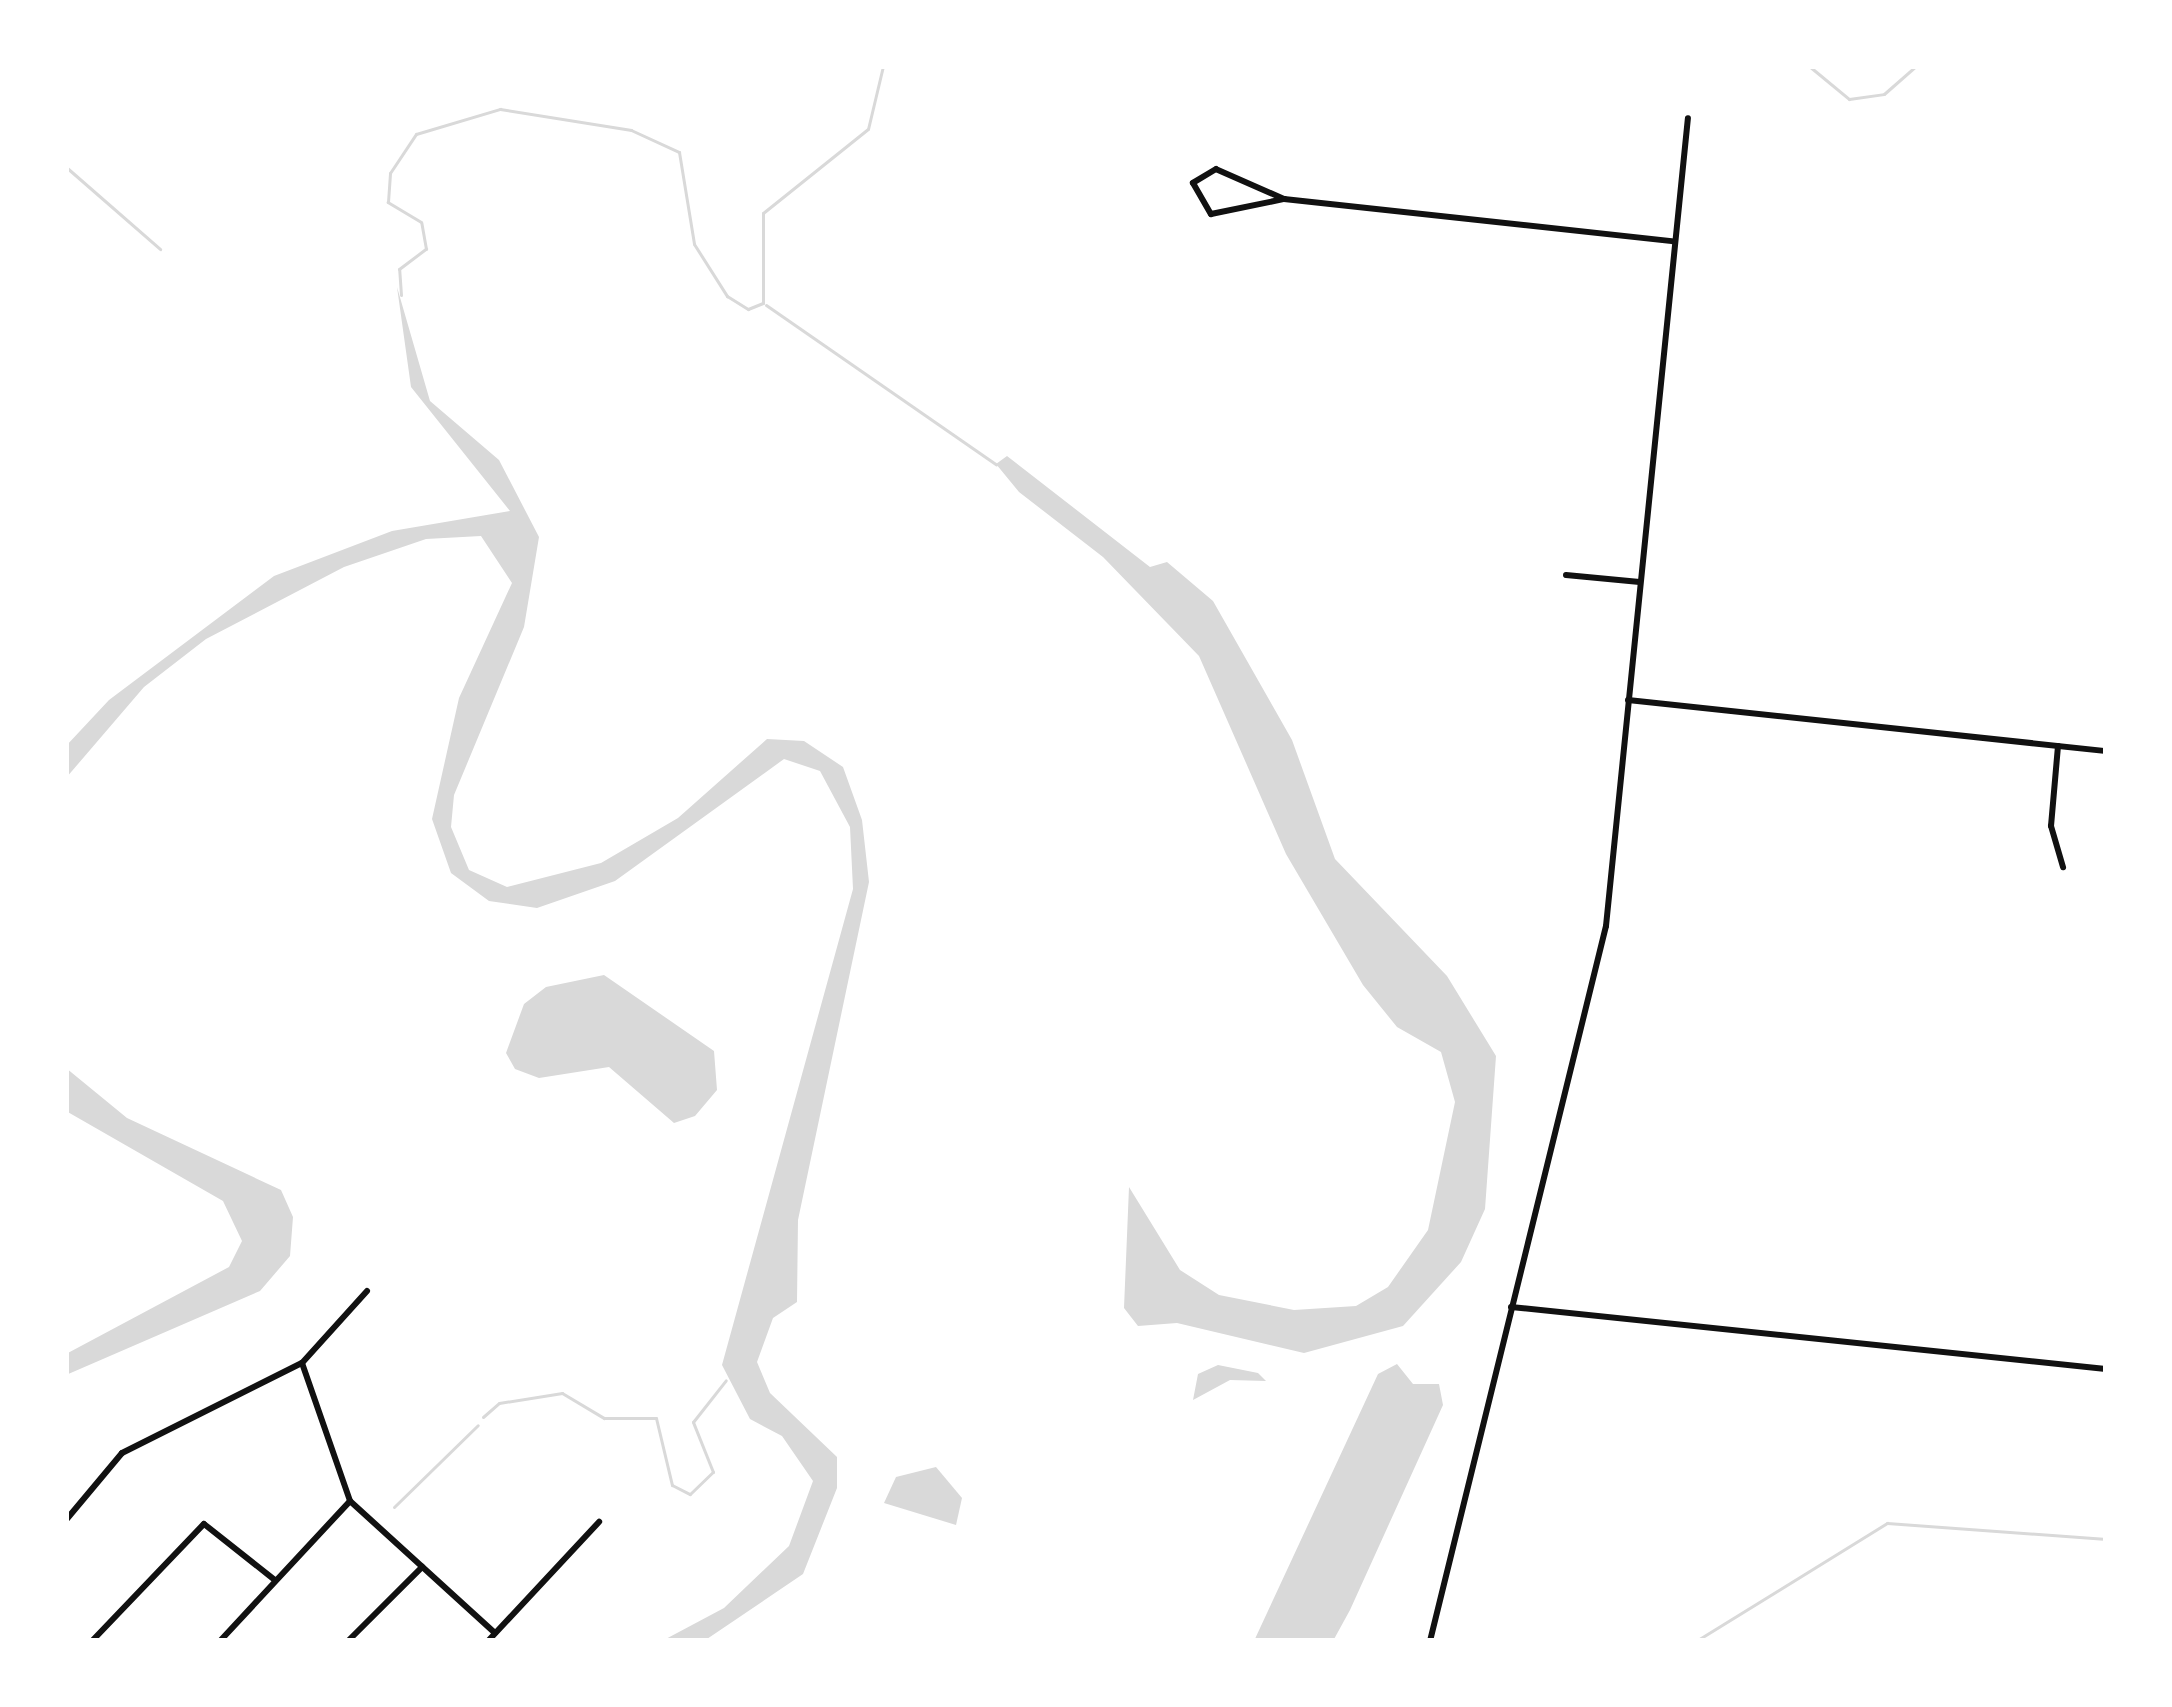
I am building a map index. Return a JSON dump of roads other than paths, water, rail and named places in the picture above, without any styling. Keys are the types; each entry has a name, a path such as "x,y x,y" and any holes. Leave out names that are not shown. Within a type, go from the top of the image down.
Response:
{"street":[{"path":"1430,1641 1606,926 1688,118"},
{"path":"1284,200 1216,169 1193,183 1210,214 1284,200 1672,241"},
{"path":"1567,575 1640,582"},
{"path":"1628,700 2106,751"},
{"path":"2058,746 2051,826 2063,867"},
{"path":"66,1520 122,1454 302,1363 367,1291"},
{"path":"1511,1307 2106,1369"},
{"path":"302,1363 350,1501 495,1633"},
{"path":"220,1641 350,1501"},
{"path":"488,1641 599,1522"},
{"path":"92,1641 205,1525 275,1580"},
{"path":"348,1641 422,1567"}],"waterway":[{"path":"401,295 399,269 426,249 421,222 388,202 390,173 416,134 500,109 631,130 679,152 694,244 727,296 748,309 763,303 763,213 868,129 883,66"},
{"path":"1809,66 1849,99 1884,94 1916,66"},
{"path":"66,167 160,249"},
{"path":"766,305 996,464"},
{"path":"483,1417 499,1403 562,1393 604,1418 656,1418 672,1485 690,1494 713,1472 693,1422 726,1380"},
{"path":"394,1507 478,1425"},
{"path":"1696,1641 1887,1523 2106,1539"}]}
